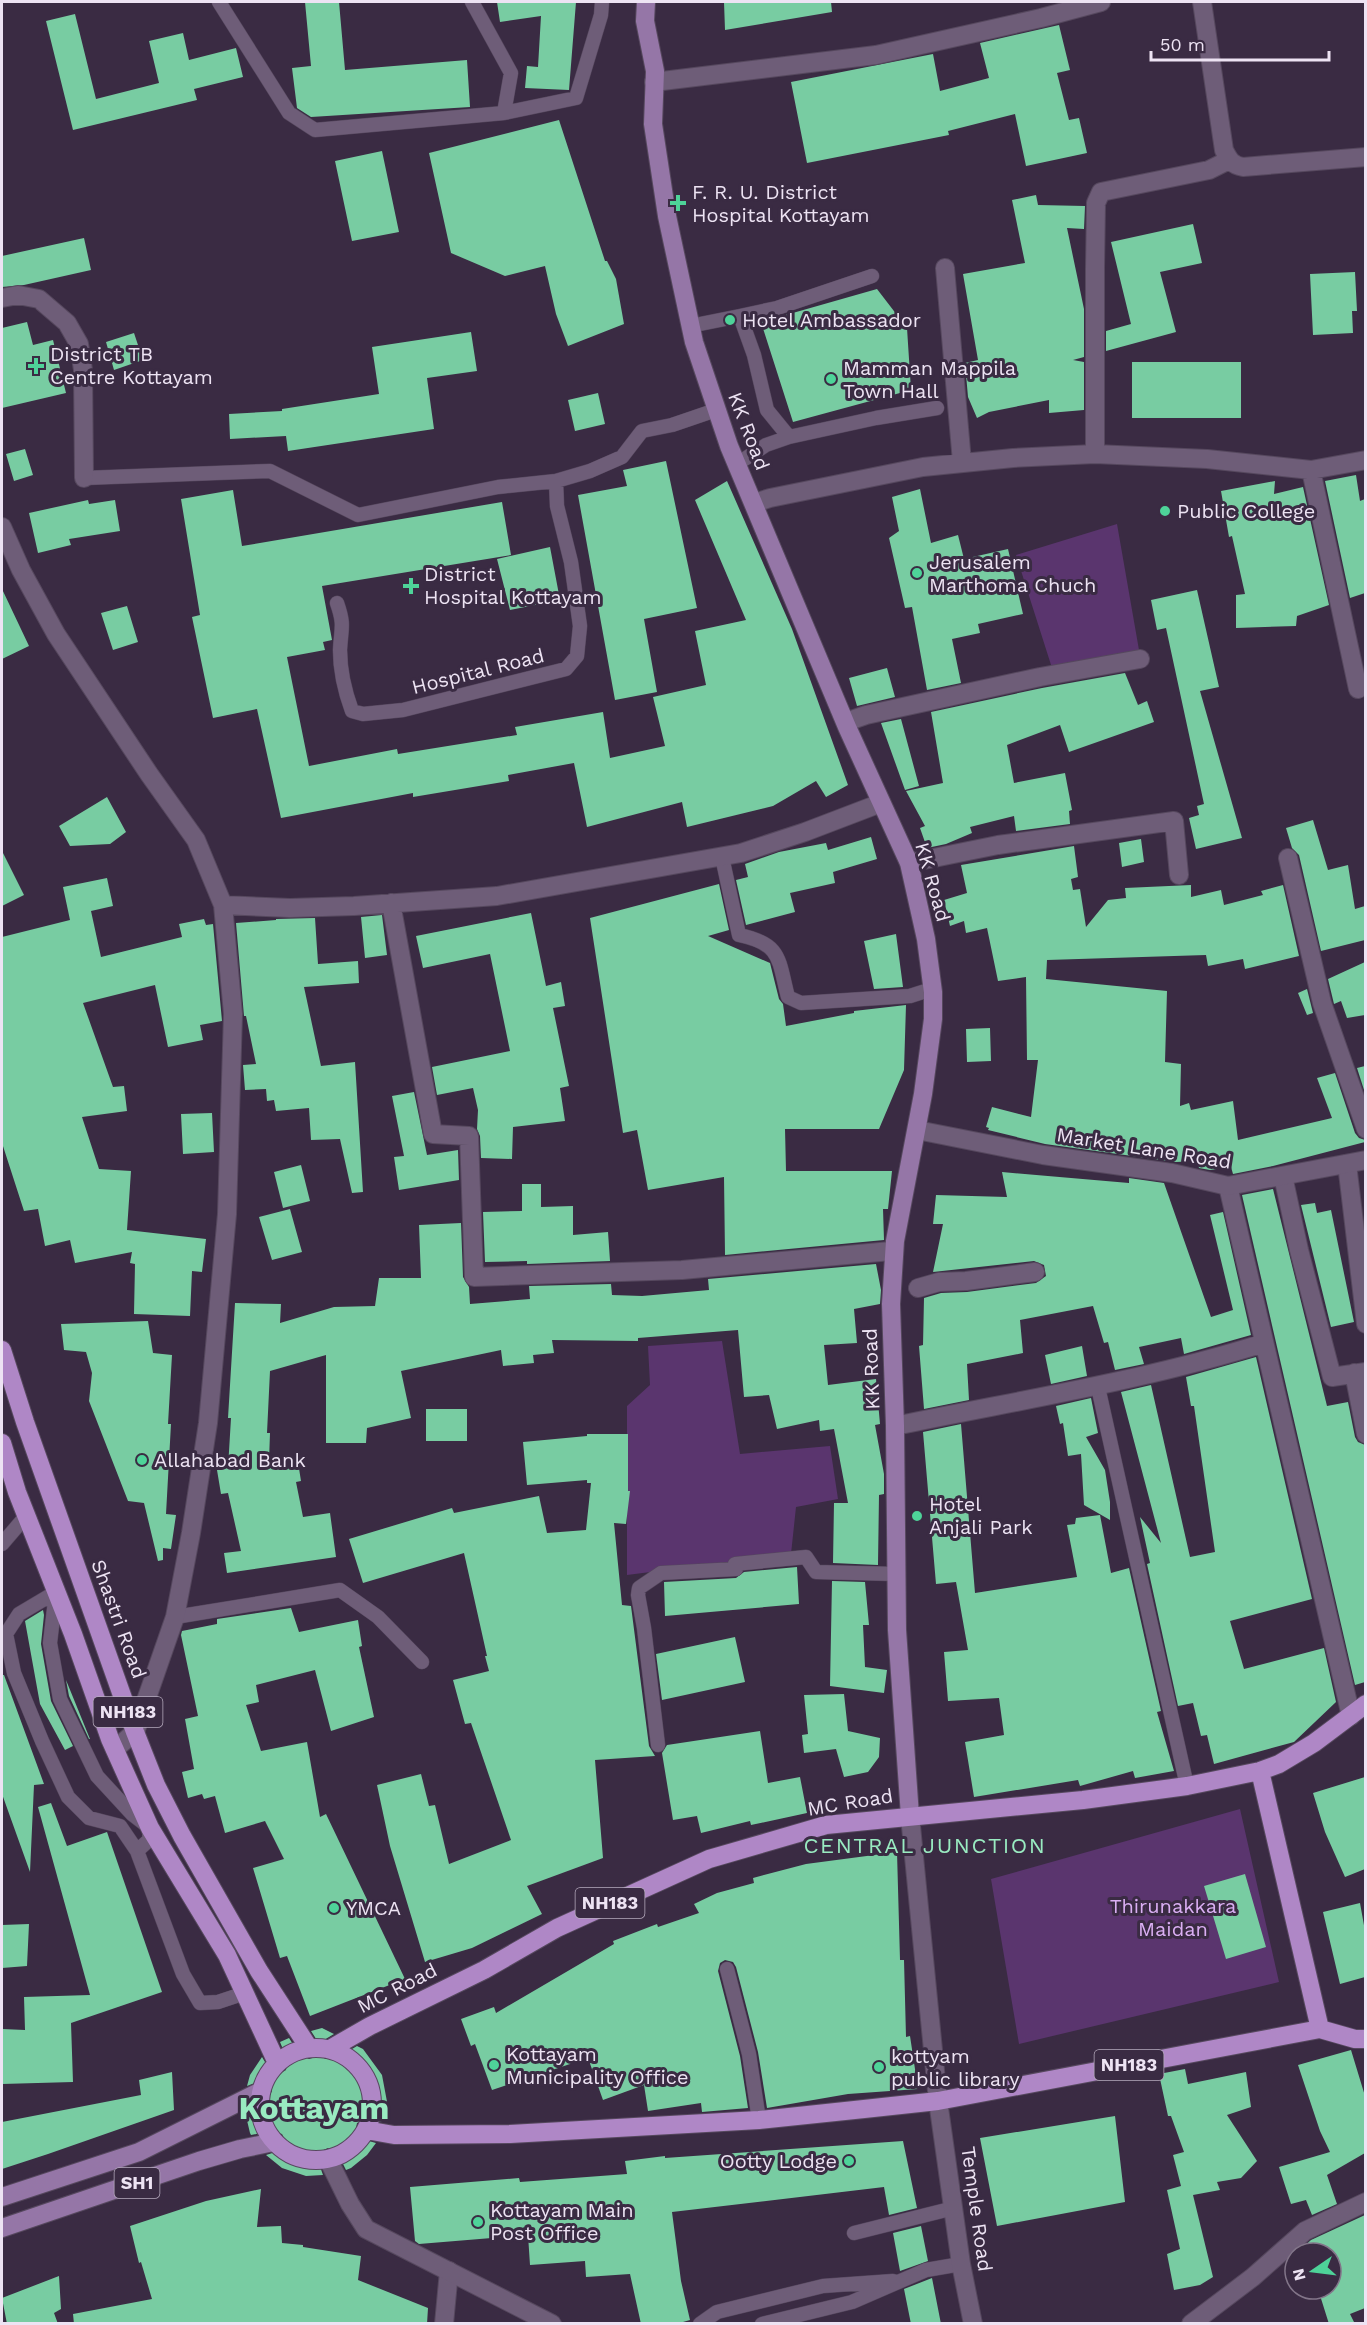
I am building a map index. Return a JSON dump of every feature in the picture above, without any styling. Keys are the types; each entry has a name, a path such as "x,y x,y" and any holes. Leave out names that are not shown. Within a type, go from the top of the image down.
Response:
{"highway":[{"name":"Shastri Road","path":"2,1350 25,1422 156,1785 182,1836 259,1971 309,2048"},
{"name":"NH183","path":"2,1443 26,1516 115,1749 150,1828 227,1955 277,2063"},
{"name":"MC Road","path":"330,2049 370,2026 484,1970 557,1928 710,1859 825,1825 1023,1807 1187,1786 1260,1771 1279,1764 1314,1743 1365,1704"},
{"path":"1260,1771 1320,2029"},
{"name":"NH183","path":"366,2130 394,2135 510,2134 759,2120 938,2101 1320,2029 1355,2039 1365,2039"},
{"path":"309,2048 330,2049 353,2061 368,2081 372,2106 366,2130 356,2144 343,2154 328,2159 308,2160 289,2154 274,2142 264,2126 260,2109 261,2091 265,2080 277,2063 291,2052 309,2048"}],"main road":[{"name":"KK Road","path":"645,2 645,21 655,71 654,134 667,216 690,326 716,410 737,464 846,722 909,863 926,939 932,989 932,1029 917,1130 902,1198 892,1272 891,1304 896,1574 901,1699 910,1816"},
{"name":"SH1","path":"2,2197 139,2152 261,2091"},
{"name":"SH1","path":"2,2228 240,2148 274,2142"}],"street":[{"path":"654,82 876,55 1041,18 1101,2"},
{"path":"1202,2 1224,150 1229,160 1243,167 1365,157"},
{"path":"1095,454 1096,203 1101,192 1209,170 1229,160"},
{"path":"945,268 962,462"},
{"path":"2,298 18,295 39,299 67,323 79,344 83,370 84,478"},
{"path":"754,504 770,498 923,467 962,462 1095,454 1206,459 1311,470 1365,460"},
{"path":"1311,470 1358,689"},
{"path":"2,527 21,570 56,634 196,840 223,905 232,1014 227,1214 208,1423 175,1617 135,1732 115,1749"},
{"path":"846,722 866,715 1040,677 1140,658"},
{"path":"223,905 290,908 497,896 741,853 881,803"},
{"path":"909,863 998,844 1174,820 1179,875"},
{"path":"1288,858 1322,1004 1365,1129"},
{"path":"390,903 433,1134 469,1136 474,1277 682,1270 891,1251"},
{"name":"Market Lane Road","path":"917,1130 1043,1155 1172,1173 1228,1186 1365,1160"},
{"path":"1347,1164 1365,1324"},
{"path":"1283,1176 1299,1250 1332,1377 1360,1373 1365,1434"},
{"path":"1228,1186 1351,1716"},
{"path":"918,1287 939,1282 966,1281 1035,1272"},
{"path":"895,1426 1098,1387 1220,1357 1264,1343"},
{"name":"Temple Road","path":"910,1816 938,2101 961,2264 973,2324"},
{"path":"328,2159 350,2204 366,2229 552,2324"},
{"path":"1191,2324 1253,2277 1305,2231 1365,2202"},
{"path":"444,2324 449,2271"}],"lane":[{"path":"219,2 289,113 315,130 504,113 576,98 602,15 602,2"},
{"path":"472,2 511,73 504,113"},
{"path":"690,326 777,308 872,276"},
{"path":"740,316 754,355 767,410 789,437"},
{"path":"737,464 766,445 789,437 876,418 937,408"},
{"path":"84,478 270,471 358,515 498,487 556,482 622,457 642,431 672,425 716,410"},
{"name":"Hospital Road","path":"337,603 344,628 340,650 351,711 363,714 403,710 566,669 577,656 580,626 571,562 556,506 556,482"},
{"path":"722,857 739,935 759,939 776,952 788,997 801,1003 910,996 932,989"},
{"path":"1098,1387 1187,1786"},
{"path":"2,1544 26,1516"},
{"path":"658,1745 638,1595 639,1588 661,1573 736,1569 735,1564 806,1557 816,1572 896,1574"},
{"path":"175,1617 340,1590 378,1617 422,1662"},
{"path":"56,1592 50,1643 60,1699 97,1776 132,1814 150,1828 149,1840 137,1851"},
{"path":"56,1592 19,1614 6,1634 14,1673 68,1797 89,1818 120,1826 137,1851 183,1974 200,2003 218,2002 245,1993"},
{"path":"727,1969 749,2054 759,2120"},
{"path":"854,2233 954,2208"},
{"path":"762,2324 852,2302 926,2270 961,2264"},
{"path":"700,2324 717,2312 823,2286 870,2281 898,2281"}],"green space":[{"path":"1117,524 1139,650 1052,668 1016,555"},
{"path":"722,1341 740,1454 830,1446 838,1499 796,1507 791,1554 627,1575 627,1406 650,1385 648,1346"},
{"name":"Thirunakkara Maidan","path":"1240,1809 1279,1982 1019,2044 991,1879"}],"building":[{"path":"305,2 339,2 345,70 467,60 470,107 311,117 297,108 292,68 311,66"},
{"path":"497,2 576,2 569,90 525,88 527,66 538,67 541,16 500,22"},
{"path":"724,2 831,2 832,12 725,30"},
{"path":"75,14 96,99 159,83 149,41 183,33 189,60 236,48 243,77 194,89 197,100 73,130 46,21"},
{"path":"1059,25 1070,70 1057,73 1069,120 1079,118 1087,153 1026,166 1015,114 948,131 949,135 807,163 791,82 933,54 940,91 989,78 980,43"},
{"path":"559,120 605,261 616,279 624,324 568,346 556,314 545,266 505,276 451,253 429,153"},
{"path":"382,151 399,232 352,241 335,161"},
{"path":"1036,195 1038,205 1085,206 1084,229 1067,228 1084,309 1084,357 1073,360 1084,362 1084,410 1049,413 1049,400 989,412 977,418 968,397 965,363 978,360 963,274 1025,263 1012,200"},
{"path":"1193,224 1202,263 1160,272 1176,332 1106,351 1106,331 1131,324 1111,242"},
{"path":"84,238 91,270 24,285 2,287 2,256"},
{"path":"1355,272 1357,311 1352,311 1353,333 1313,335 1310,274"},
{"path":"877,289 907,328 911,390 793,422 761,322"},
{"name":"District TB Centre Kottayam","path":"27,322 33,345 53,340 66,393 2,408 2,328"},
{"path":"471,332 477,371 427,378 434,429 288,451 286,436 230,439 229,414 282,411 282,409 379,394 372,347"},
{"path":"134,333 143,360 114,370 106,342"},
{"path":"1132,362 1241,362 1241,418 1132,418"},
{"path":"598,393 605,424 575,431 568,400"},
{"path":"25,449 33,475 14,481 6,454"},
{"path":"666,461 697,608 644,619 657,692 615,700 578,495 627,486 623,470"},
{"path":"1356,475 1360,501 1365,499 1365,593 1350,598 1325,481"},
{"path":"727,481 792,629 848,785 826,797 816,781 773,806 687,827 682,802 587,827 574,763 508,775 509,781 413,797 413,793 281,818 257,709 213,718 192,617 200,615 181,499 233,490 242,546 502,502 511,555 322,586 332,640 323,642 325,650 287,657 309,766 397,749 398,754 517,735 515,727 603,712 610,758 665,746 653,697 706,685 695,631 746,620 695,500"},
{"path":"1275,481 1274,494 1303,487 1329,605 1297,616 1296,626 1236,628 1236,595 1245,594 1232,536 1229,537 1221,491"},
{"path":"920,489 931,543 958,535 964,559 1008,549 1023,614 978,624 980,633 952,639 961,683 927,690 912,607 905,608 889,538 899,531 892,497"},
{"path":"88,500 89,504 115,500 120,531 69,539 71,545 38,553 29,513"},
{"path":"550,547 560,600 510,610 497,559"},
{"path":"2,589 29,646 2,659"},
{"path":"1197,590 1219,687 1200,691 1242,838 1196,849 1189,818 1199,815 1197,806 1204,804 1166,628 1157,630 1151,600"},
{"path":"127,606 138,642 113,650 101,613"},
{"path":"887,668 895,697 857,706 849,678"},
{"path":"1125,673 1138,705 1147,701 1154,722 1069,752 1060,725 1007,745 1014,783 1065,773 1072,810 1069,811 1070,824 1016,831 1014,816 970,827 972,833 946,844 927,848 920,828 925,826 906,791 943,783 931,712"},
{"path":"901,719 919,786 905,790 881,723"},
{"path":"107,797 126,832 110,844 70,846 59,826"},
{"path":"1313,820 1328,870 1348,865 1355,909 1365,906 1365,940 1321,951 1299,855 1292,848 1286,828"},
{"path":"871,837 877,859 833,872 835,883 790,893 795,912 746,925 736,880 748,877 745,864 779,852 826,843 828,850"},
{"path":"1141,839 1144,862 1122,867 1119,843"},
{"path":"1074,846 1078,877 1071,879 1073,890 1080,889 1086,927 1108,900 1126,898 1125,888 1191,885 1191,897 1221,890 1224,905 1263,895 1261,891 1283,885 1299,956 1245,969 1243,959 1208,966 1206,955 1047,960 1046,979 1167,991 1165,1062 1181,1064 1180,1106 1189,1103 1191,1110 1233,1101 1238,1140 1332,1118 1317,1078 1335,1073 1355,1133 1365,1142 1233,1174 1231,1167 1210,1170 1199,1168 1197,1161 1176,1162 1045,1144 988,1130 989,1128 986,1127 992,1107 1031,1117 1038,1060 1027,1060 1026,977 998,981 987,928 966,933 964,921 950,926 944,900 967,893 961,865"},
{"path":"2,851 24,895 2,906"},
{"path":"107,878 113,906 91,911 101,957 182,937 179,924 204,919 206,925 213,924 222,1021 200,1025 203,1040 168,1047 155,985 83,1003 113,1087 124,1086 127,1111 82,1117 99,1169 131,1171 127,1230 206,1239 202,1272 192,1271 190,1316 134,1314 135,1264 130,1263 132,1252 75,1263 70,1240 45,1246 38,1209 24,1211 2,1143 2,937 70,920 63,887"},
{"path":"719,884 729,930 708,936 770,963 779,999 783,1004 786,1026 854,1013 854,1011 906,1005 904,1070 879,1129 785,1129 786,1171 892,1171 888,1209 883,1209 884,1240 725,1255 724,1177 648,1190 637,1130 623,1133 590,918"},
{"path":"531,913 546,986 561,982 565,1006 553,1008 569,1086 560,1088 565,1121 513,1127 512,1159 481,1158 480,1136 477,1129 478,1110 473,1088 437,1095 432,1067 510,1051 490,954 423,968 416,936"},
{"path":"382,915 387,955 365,958 361,917"},
{"path":"315,918 318,964 358,961 359,983 304,987 321,1066 355,1062 363,1192 352,1193 340,1139 311,1140 309,1108 276,1111 274,1100 267,1101 266,1089 245,1090 243,1065 256,1064 246,1016 244,1016 236,923"},
{"path":"896,934 903,987 874,989 864,941"},
{"path":"1365,962 1365,1015 1347,1018 1341,1001 1334,1004 1328,979"},
{"path":"1307,989 1313,1013 1307,1015 1298,993"},
{"path":"990,1028 991,1061 967,1062 966,1029"},
{"path":"1365,1066 1365,1093 1357,1068"},
{"path":"414,1092 427,1155 458,1150 459,1180 399,1190 394,1157 404,1156 392,1096"},
{"path":"212,1113 214,1152 183,1154 181,1114"},
{"path":"301,1165 310,1201 283,1208 274,1172"},
{"path":"1002,1172 1129,1183 1129,1178 1164,1183 1211,1317 1233,1310 1210,1215 1223,1212 1251,1335 1184,1354 1181,1338 1139,1347 1144,1364 1115,1370 1108,1342 1104,1343 1093,1306 1020,1320 1023,1353 967,1364 969,1400 924,1409 919,1346 923,1345 924,1298 941,1293 1036,1283 1046,1276 1044,1265 1034,1261 933,1272 943,1224 933,1224 936,1195 1007,1197"},
{"path":"522,1184 541,1184 541,1207 573,1206 573,1235 608,1232 610,1261 527,1264 527,1261 485,1262 483,1212 522,1211"},
{"path":"1273,1189 1327,1406 1348,1402 1355,1437 1358,1442 1365,1445 1365,1682 1355,1685 1242,1195"},
{"path":"1315,1203 1317,1213 1331,1210 1354,1322 1331,1327 1301,1205"},
{"path":"290,1209 302,1252 272,1260 259,1217"},
{"path":"461,1223 463,1277 469,1287 470,1304 530,1299 529,1286 611,1284 612,1295 642,1296 709,1290 708,1279 876,1264 881,1290 880,1304 854,1309 857,1343 824,1345 828,1385 876,1379 880,1424 875,1425 884,1474 884,1494 879,1495 878,1565 833,1563 834,1503 848,1503 834,1429 820,1431 819,1420 777,1429 769,1395 744,1397 738,1330 638,1338 638,1341 552,1340 554,1353 533,1355 534,1363 503,1366 501,1350 401,1371 411,1418 367,1428 366,1443 326,1443 326,1355 270,1371 267,1433 270,1433 269,1461 297,1456 301,1481 296,1482 303,1517 330,1513 336,1557 227,1573 224,1553 241,1551 228,1493 221,1494 217,1470 228,1468 231,1418 228,1418 235,1303 281,1304 280,1323 334,1307 375,1306 379,1278 421,1278 419,1225"},
{"path":"148,1321 153,1353 172,1355 166,1514 176,1515 171,1549 163,1548 163,1560 158,1561 144,1503 128,1501 89,1401 92,1373 86,1352 64,1350 61,1324"},
{"path":"1082,1346 1087,1376 1051,1384 1045,1355"},
{"path":"1256,1357 1312,1599 1230,1621 1244,1669 1324,1648 1336,1702 1294,1742 1214,1764 1207,1735 1201,1736 1193,1703 1178,1706 1147,1564 1150,1563 1140,1517 1161,1543 1121,1392 1151,1385 1190,1557 1215,1552 1194,1406 1191,1406 1186,1377"},
{"path":"1091,1398 1098,1433 1086,1437 1105,1470 1110,1520 1084,1505 1081,1454 1068,1456 1063,1423 1060,1424 1056,1406"},
{"path":"426,1409 467,1409 467,1441 426,1441"},
{"path":"961,1424 975,1593 1077,1577 1067,1525 1075,1524 1076,1518 1100,1515 1111,1573 1129,1568 1161,1711 1157,1712 1174,1771 1135,1778 1133,1771 1080,1786 1078,1780 974,1797 965,1742 1004,1735 999,1698 948,1701 944,1652 968,1650 956,1582 936,1584 923,1432"},
{"path":"587,1434 628,1434 628,1491 630,1491 626,1524 614,1523 622,1605 631,1606 649,1746 655,1756 595,1760 603,1858 527,1886 542,1914 472,1948 425,1962 390,1846 377,1785 421,1774 429,1806 435,1805 449,1864 511,1840 471,1723 465,1724 453,1680 489,1671 485,1656 487,1656 464,1553 363,1583 349,1539 452,1508 454,1513 539,1496 547,1533 586,1530 591,1483 587,1483 587,1480 527,1485 523,1442 587,1436"},
{"path":"797,1567 799,1604 665,1616 664,1582 736,1578 744,1572"},
{"path":"832,1581 865,1582 869,1625 863,1625 865,1667 887,1670 884,1693 830,1686"},
{"path":"291,1608 299,1632 358,1620 362,1646 359,1647 374,1717 331,1731 315,1670 256,1685 259,1702 246,1705 261,1751 307,1742 320,1817 326,1814 405,1979 310,2016 287,1956 280,1958 253,1868 284,1859 265,1821 225,1833 215,1796 204,1799 202,1794 188,1798 182,1772 194,1769 185,1719 198,1716 182,1631 217,1624 217,1619"},
{"path":"43,1610 41,1644 51,1701 73,1746 65,1750 40,1704 25,1621"},
{"path":"735,1637 745,1682 662,1700 656,1654"},
{"path":"2,1675 4,1675 44,1784 34,1785 30,1872 2,1794"},
{"path":"66,1680 90,1739 69,1696"},
{"path":"844,1694 848,1731 880,1738 879,1757 868,1772 844,1777 836,1749 804,1753 802,1735 808,1734 804,1695"},
{"path":"760,1731 768,1783 800,1777 807,1813 751,1825 750,1821 701,1833 697,1816 673,1820 662,1753 667,1745"},
{"path":"1365,1777 1365,1869 1345,1877 1325,1832 1313,1793"},
{"path":"51,1803 67,1846 107,1832 162,1992 71,2023 73,2082 2,2084 2,2029 25,2030 24,1997 90,1995 38,1807"},
{"path":"897,1852 900,1960 904,1960 906,2037 910,2036 918,2089 848,2094 767,2108 758,2052 736,1967 733,1962 725,1960 720,1963 718,1971 740,2056 748,2108 702,2112 701,2103 648,2111 644,2085 603,2100 588,2058 492,2090 475,2044 471,2046 461,2019 494,2007 496,2013 614,1944 613,1941 657,1924 658,1927 699,1913 694,1904 717,1893 754,1883 753,1878 806,1864"},
{"path":"1245,1874 1266,1947 1226,1959 1204,1886"},
{"path":"1360,1903 1365,1931 1365,1977 1340,1984 1323,1912"},
{"path":"29,1924 27,1966 2,1968 2,1925"},
{"path":"322,2028 334,2034 320,2045 311,2031"},
{"path":"289,2038 300,2055 309,2059 316,2057 319,2052 325,2059 335,2059 357,2046 363,2049 382,2075 388,2107 384,2122 367,2119 357,2123 355,2133 358,2138 376,2143 367,2155 351,2168 346,2170 338,2154 328,2148 319,2152 317,2158 323,2175 306,2176 282,2168 266,2155 282,2150 285,2140 282,2134 272,2131 251,2135 250,2133 245,2112 267,2101 272,2091 271,2085 262,2080 247,2086 250,2075 262,2057 271,2072 281,2073 286,2070 287,2059 280,2042"},
{"path":"1351,2050 1365,2096 1365,2153 1327,2175 1337,2204 1312,2215 1306,2200 1291,2204 1279,2167 1330,2152 1320,2131 1298,2065"},
{"path":"1185,2069 1188,2084 1246,2072 1251,2107 1227,2115 1257,2161 1241,2178 1217,2182 1220,2190 1193,2195 1213,2277 1200,2285 1174,2290 1167,2254 1180,2249 1167,2190 1181,2186 1173,2155 1184,2152 1171,2116 1168,2116 1159,2074"},
{"path":"172,2072 174,2110 2,2169 2,2122 141,2095 139,2080"},
{"path":"1115,2116 1125,2202 997,2226 980,2138"},
{"path":"903,2141 917,2208 889,2215 884,2187 672,2212 681,2281 690,2320 676,2324 641,2324 630,2274 586,2277 585,2261 530,2265 528,2235 419,2244 415,2241 410,2187 519,2178 520,2182 627,2174 625,2161 665,2156 665,2158"},
{"path":"261,2189 257,2227 281,2226 282,2243 361,2256 358,2280 428,2308 427,2324 74,2324 73,2314 152,2299 141,2262 139,2263 130,2226 206,2201"},
{"path":"1365,2215 1365,2308 1350,2314 1355,2324 1329,2324 1322,2301 1343,2301 1343,2241 1311,2240"},
{"path":"921,2226 928,2261 900,2271 893,2233"},
{"path":"59,2276 61,2309 54,2313 58,2324 7,2324 2,2298"},
{"path":"932,2278 941,2324 911,2324 904,2289"}],"place":[{"name":"F. R. U. District Hospital Kottayam","path":"678,203"},
{"name":"Hotel Ambassador","path":"730,320"},
{"name":"District TB Centre Kottayam","path":"36,366"},
{"name":"Mamman Mappila Town Hall","path":"831,379"},
{"name":"Public College","path":"1165,511"},
{"name":"Jerusalem Marthoma Chuch","path":"917,573"},
{"name":"District Hospital Kottayam","path":"411,586"},
{"name":"Allahabad Bank","path":"142,1460"},
{"name":"Hotel Anjali Park","path":"917,1516"},
{"name":"YMCA","path":"334,1908"},
{"name":"Kottayam Municipality Office","path":"494,2065"},
{"name":"kottyam public library","path":"879,2067"},
{"name":"Ootty Lodge","path":"849,2161"},
{"name":"Kottayam Main Post Office","path":"478,2222"}],"district":[{"name":"CENTRAL JUNCTION","path":"925,1845"},
{"name":"Kottayam","path":"314,2108"}]}
